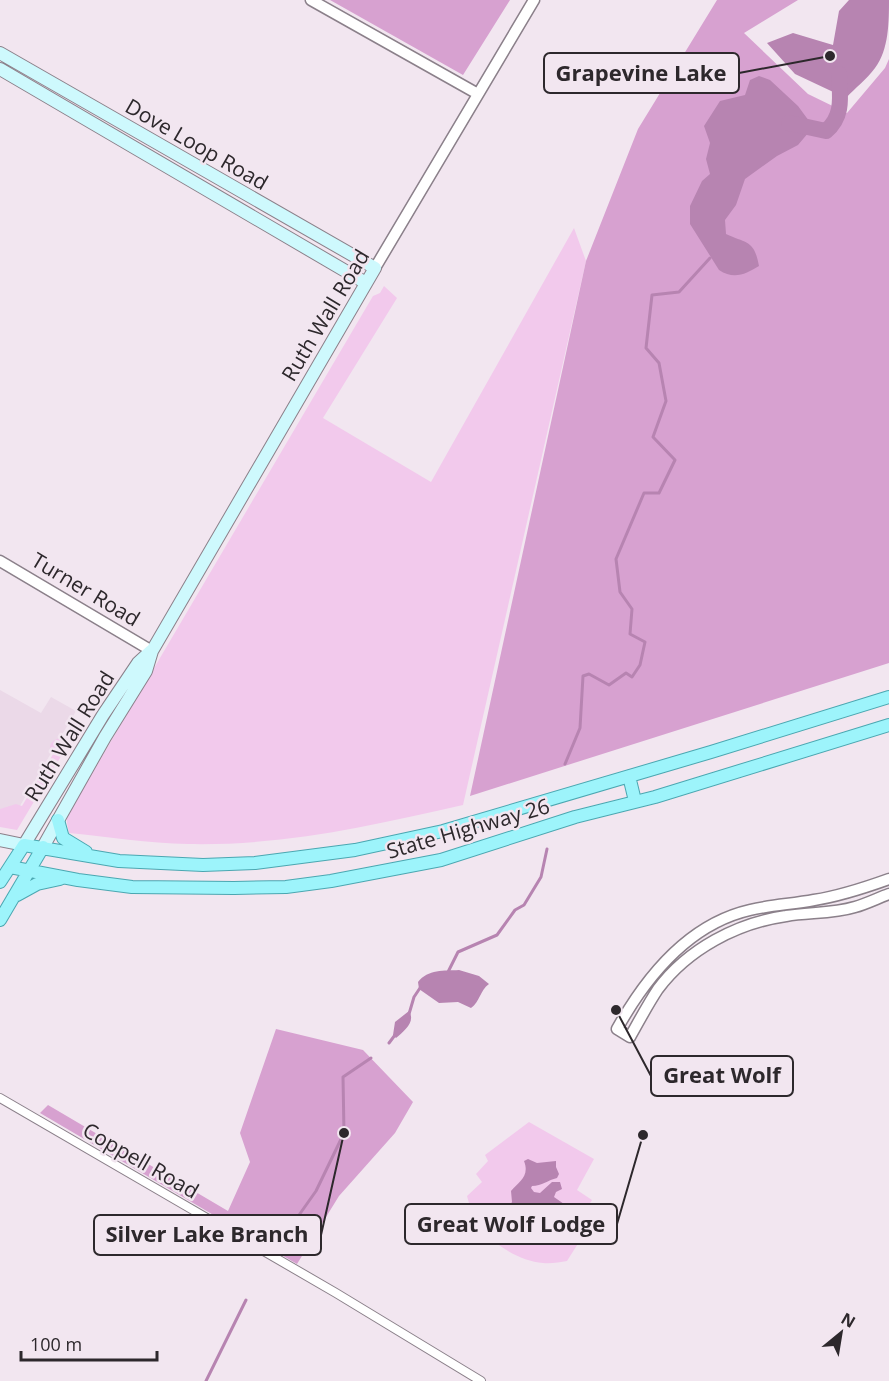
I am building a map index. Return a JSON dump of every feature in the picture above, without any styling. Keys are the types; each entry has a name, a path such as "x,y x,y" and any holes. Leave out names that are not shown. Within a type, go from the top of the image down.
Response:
{"main road":[{"path":"0,69 4,55"},
{"name":"Dove Loop Road","path":"4,55 375,268"},
{"name":"Dove Loop Road","path":"0,69 366,283"},
{"path":"202,189 212,175"},
{"name":"Ruth Wall Road","path":"43,847 146,671 152,651 375,268"},
{"name":"Ruth Wall Road","path":"24,845 103,715 138,663 152,651"},
{"name":"State Highway 26","path":"24,845 148,863 204,865 255,863 355,850 443,831 889,697"},
{"name":"State Highway 26","path":"5,865 78,880 132,887 286,887 331,881 441,860 574,817 889,725"},
{"path":"629,776 635,801"},
{"path":"58,820 63,838 98,857"},
{"path":"0,840 24,845"},
{"path":"0,882 5,865 24,845"},
{"path":"0,920 43,847"},
{"path":"14,897 37,884 61,879 78,880"}],"street":[{"path":"311,0 478,94"},
{"name":"Ruth Wall Road","path":"375,268 534,0"},
{"name":"Turner Road","path":"0,561 152,651"},
{"path":"889,879 856,891 747,910 710,925 674,952 645,984 617,1029 630,1037 658,990 683,962 717,939 763,922 786,916 854,907 889,894"},
{"name":"Coppell Road","path":"0,1098 336,1293 481,1381"}],"shaded area":[{"path":"330,0 510,0 463,75"},
{"path":"717,0 798,0 744,33 808,94 847,113 885,68 889,59 889,663 470,796 586,261 638,129"},
{"path":"849,0 889,0 889,17 886,44 880,61 846,98 795,74 767,43 793,33 833,45 839,11"},
{"path":"759,76 770,80 798,106 809,121 809,132 798,145 777,156 745,179 736,205 725,220 726,234 749,244 755,251 759,266 745,273 730,275 719,270 690,224 690,206 702,181 710,174 706,159 710,143 704,126 720,101 745,95 750,80"},
{"path":"574,228 586,261 463,805 327,833 258,842 188,844 69,833 67,816 373,296 380,293 384,286 397,298 323,418 431,482"},
{"path":"0,690 41,713 51,697 76,711 8,826 0,824"},
{"path":"61,738 69,743 17,830 0,827 0,809 16,804 22,806 55,751 50,748 51,744"},
{"path":"459,970 479,976 489,984 471,1008 458,1002 439,1003 419,989 418,982 427,975"},
{"path":"409,1011 410,1023 396,1038 393,1035 395,1022"},
{"path":"276,1029 363,1050 413,1102 395,1133 339,1196 297,1264 40,1113 48,1105 228,1211 250,1162 240,1133"},
{"path":"529,1122 594,1159 577,1190 592,1200 582,1216 591,1223 567,1261 549,1263 533,1261 513,1254 495,1242 480,1226 472,1213 467,1196 482,1182 476,1174 488,1161 485,1155"},
{"path":"528,1159 537,1163 556,1161 559,1174 557,1178 531,1188 534,1192 540,1193 552,1182 560,1182 562,1189 556,1192 554,1197 564,1204 558,1213 544,1207 543,1211 546,1214 533,1229 524,1220 538,1208 537,1204 527,1210 516,1207 512,1210 509,1207 512,1202 511,1191 525,1175 524,1161"}],"waterway":[{"path":"789,123 826,131 836,119 840,105 839,74"},
{"path":"565,764 580,728 583,676 589,674 609,685 626,673 632,677 640,665 645,642 630,634 632,609 620,592 616,559 644,493 659,493 675,460 653,437 666,401 659,363 646,348 652,295 679,292 710,258"},
{"path":"448,972 458,952 497,935 515,910 524,905 541,877 547,849"},
{"path":"409,1014 414,997 420,988"},
{"path":"389,1043 395,1035"},
{"path":"275,1249 316,1191 344,1133 343,1077 371,1058"},
{"path":"206,1381 246,1300"}],"place":[{"name":"Grapevine Lake","path":"830,56"},
{"name":"Great Wolf","path":"616,1010"},
{"name":"Silver Lake Branch","path":"344,1133"},
{"name":"Great Wolf Lodge","path":"643,1135"}]}
